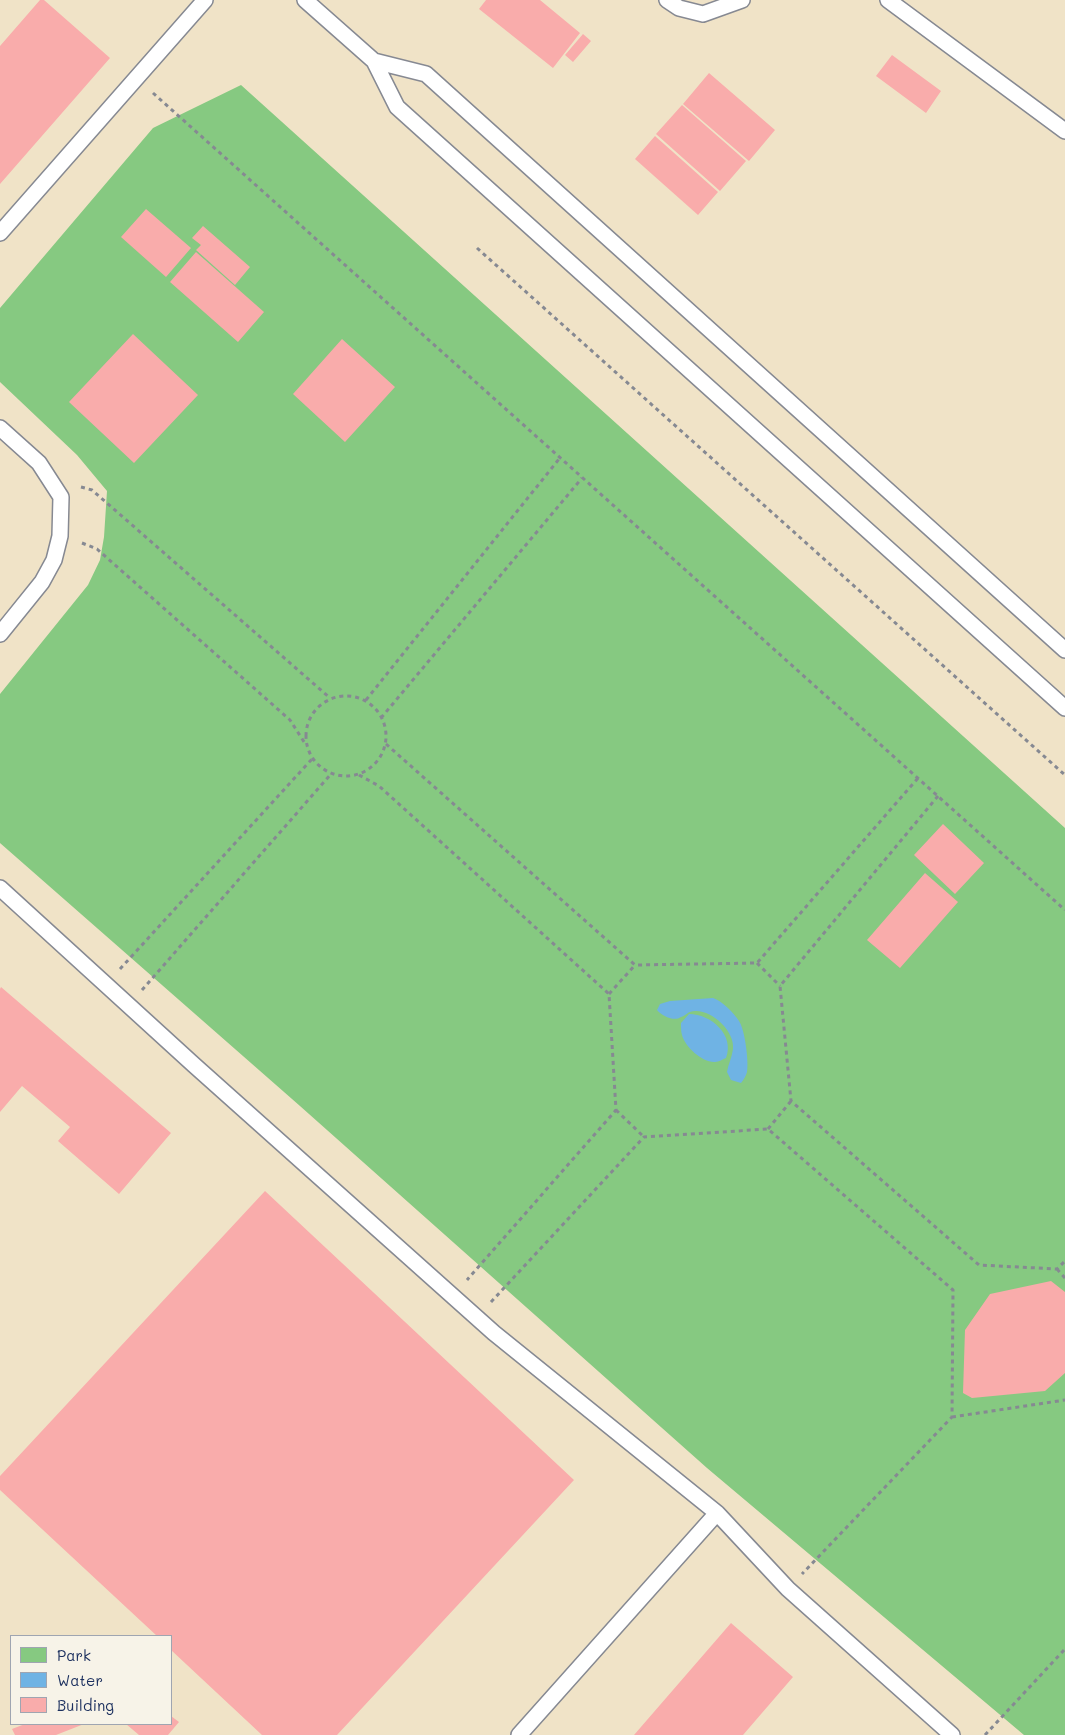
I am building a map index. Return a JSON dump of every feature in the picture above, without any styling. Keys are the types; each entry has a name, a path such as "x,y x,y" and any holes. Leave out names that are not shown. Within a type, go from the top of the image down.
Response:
{"lane":[{"path":"0,232 205,0"},
{"path":"306,0 374,61 397,107 1065,708"},
{"path":"667,0 679,8 703,14 742,0"},
{"path":"888,0 1065,130"},
{"path":"374,61 426,74 1065,650"},
{"path":"0,428 39,462 61,497 60,536 54,560 42,582 0,634"},
{"path":"0,888 477,1317 717,1514 788,1589 952,1735"},
{"path":"519,1735 717,1514"}],"path":[{"path":"136,78 1065,910"},
{"path":"477,248 1065,775"},
{"path":"366,700 559,458"},
{"path":"47,476 92,490 330,698"},
{"path":"381,718 582,478"},
{"path":"60,536 97,549 290,720 306,745 312,759 322,769 331,774 345,777 359,775 372,768 382,757 386,744 387,728 377,709 366,700 344,695 330,698 313,712 306,730 306,745"},
{"path":"386,744 635,966 757,963 780,986 791,1101 980,1265 1057,1269 1065,1278"},
{"path":"106,985 312,759"},
{"path":"128,1005 331,774"},
{"path":"359,775 379,786 609,994 616,1110 644,1137"},
{"path":"757,963 918,778"},
{"path":"780,986 938,796"},
{"path":"609,994 635,966"},
{"path":"768,1130 791,1101"},
{"path":"453,1296 616,1110"},
{"path":"477,1317 644,1137 768,1130 953,1290 952,1417"},
{"path":"1057,1269 1065,1261"},
{"path":"788,1589 952,1417 1065,1400"},
{"path":"985,1735 1065,1650"}],"green space":[{"path":"241,85 1065,828 1065,1735 1024,1735 707,1468 300,1106 0,843 0,694 88,585 100,560 104,537 107,491 77,455 0,382 0,308 153,128"}],"water":[{"path":"713,998 727,1007 737,1018 743,1031 746,1046 747,1072 741,1083 731,1080 727,1072 733,1042 721,1023 702,1012 695,1011 672,1019 657,1010 660,1004 670,1001"},
{"path":"689,1014 705,1018 719,1027 727,1041 728,1050 726,1058 710,1062 700,1057 691,1049 684,1040 681,1029 681,1023"}],"building":[{"path":"40,0 44,0 110,58 0,184 0,46"},
{"path":"486,0 540,0 580,33 553,68 479,9"},
{"path":"583,34 591,41 573,62 565,55"},
{"path":"892,55 941,91 926,113 876,76"},
{"path":"709,73 775,130 749,161 683,104"},
{"path":"682,105 746,161 720,191 656,134"},
{"path":"655,136 718,192 698,215 635,159"},
{"path":"146,209 191,248 166,277 121,237"},
{"path":"203,226 250,267 235,285 196,250 201,245 192,238"},
{"path":"196,252 264,312 238,342 170,282"},
{"path":"133,334 198,395 134,463 69,402"},
{"path":"342,339 395,387 345,442 293,394"},
{"path":"943,824 984,863 955,894 914,855"},
{"path":"925,873 958,902 900,968 867,940"},
{"path":"1,987 171,1133 119,1194 58,1141 70,1127 22,1086 0,1112"},
{"path":"265,1191 574,1480 337,1735 262,1735 172,1651 172,1635 156,1635 0,1490 0,1476"},
{"path":"1051,1281 1065,1292 1065,1373 1045,1391 972,1398 963,1393 965,1330 990,1294"},
{"path":"731,1623 793,1677 743,1735 634,1735"},
{"path":"172,1717 179,1722 168,1735 139,1735 127,1725 172,1725"},
{"path":"22,1725 81,1725 56,1735 15,1735 12,1729"}]}
